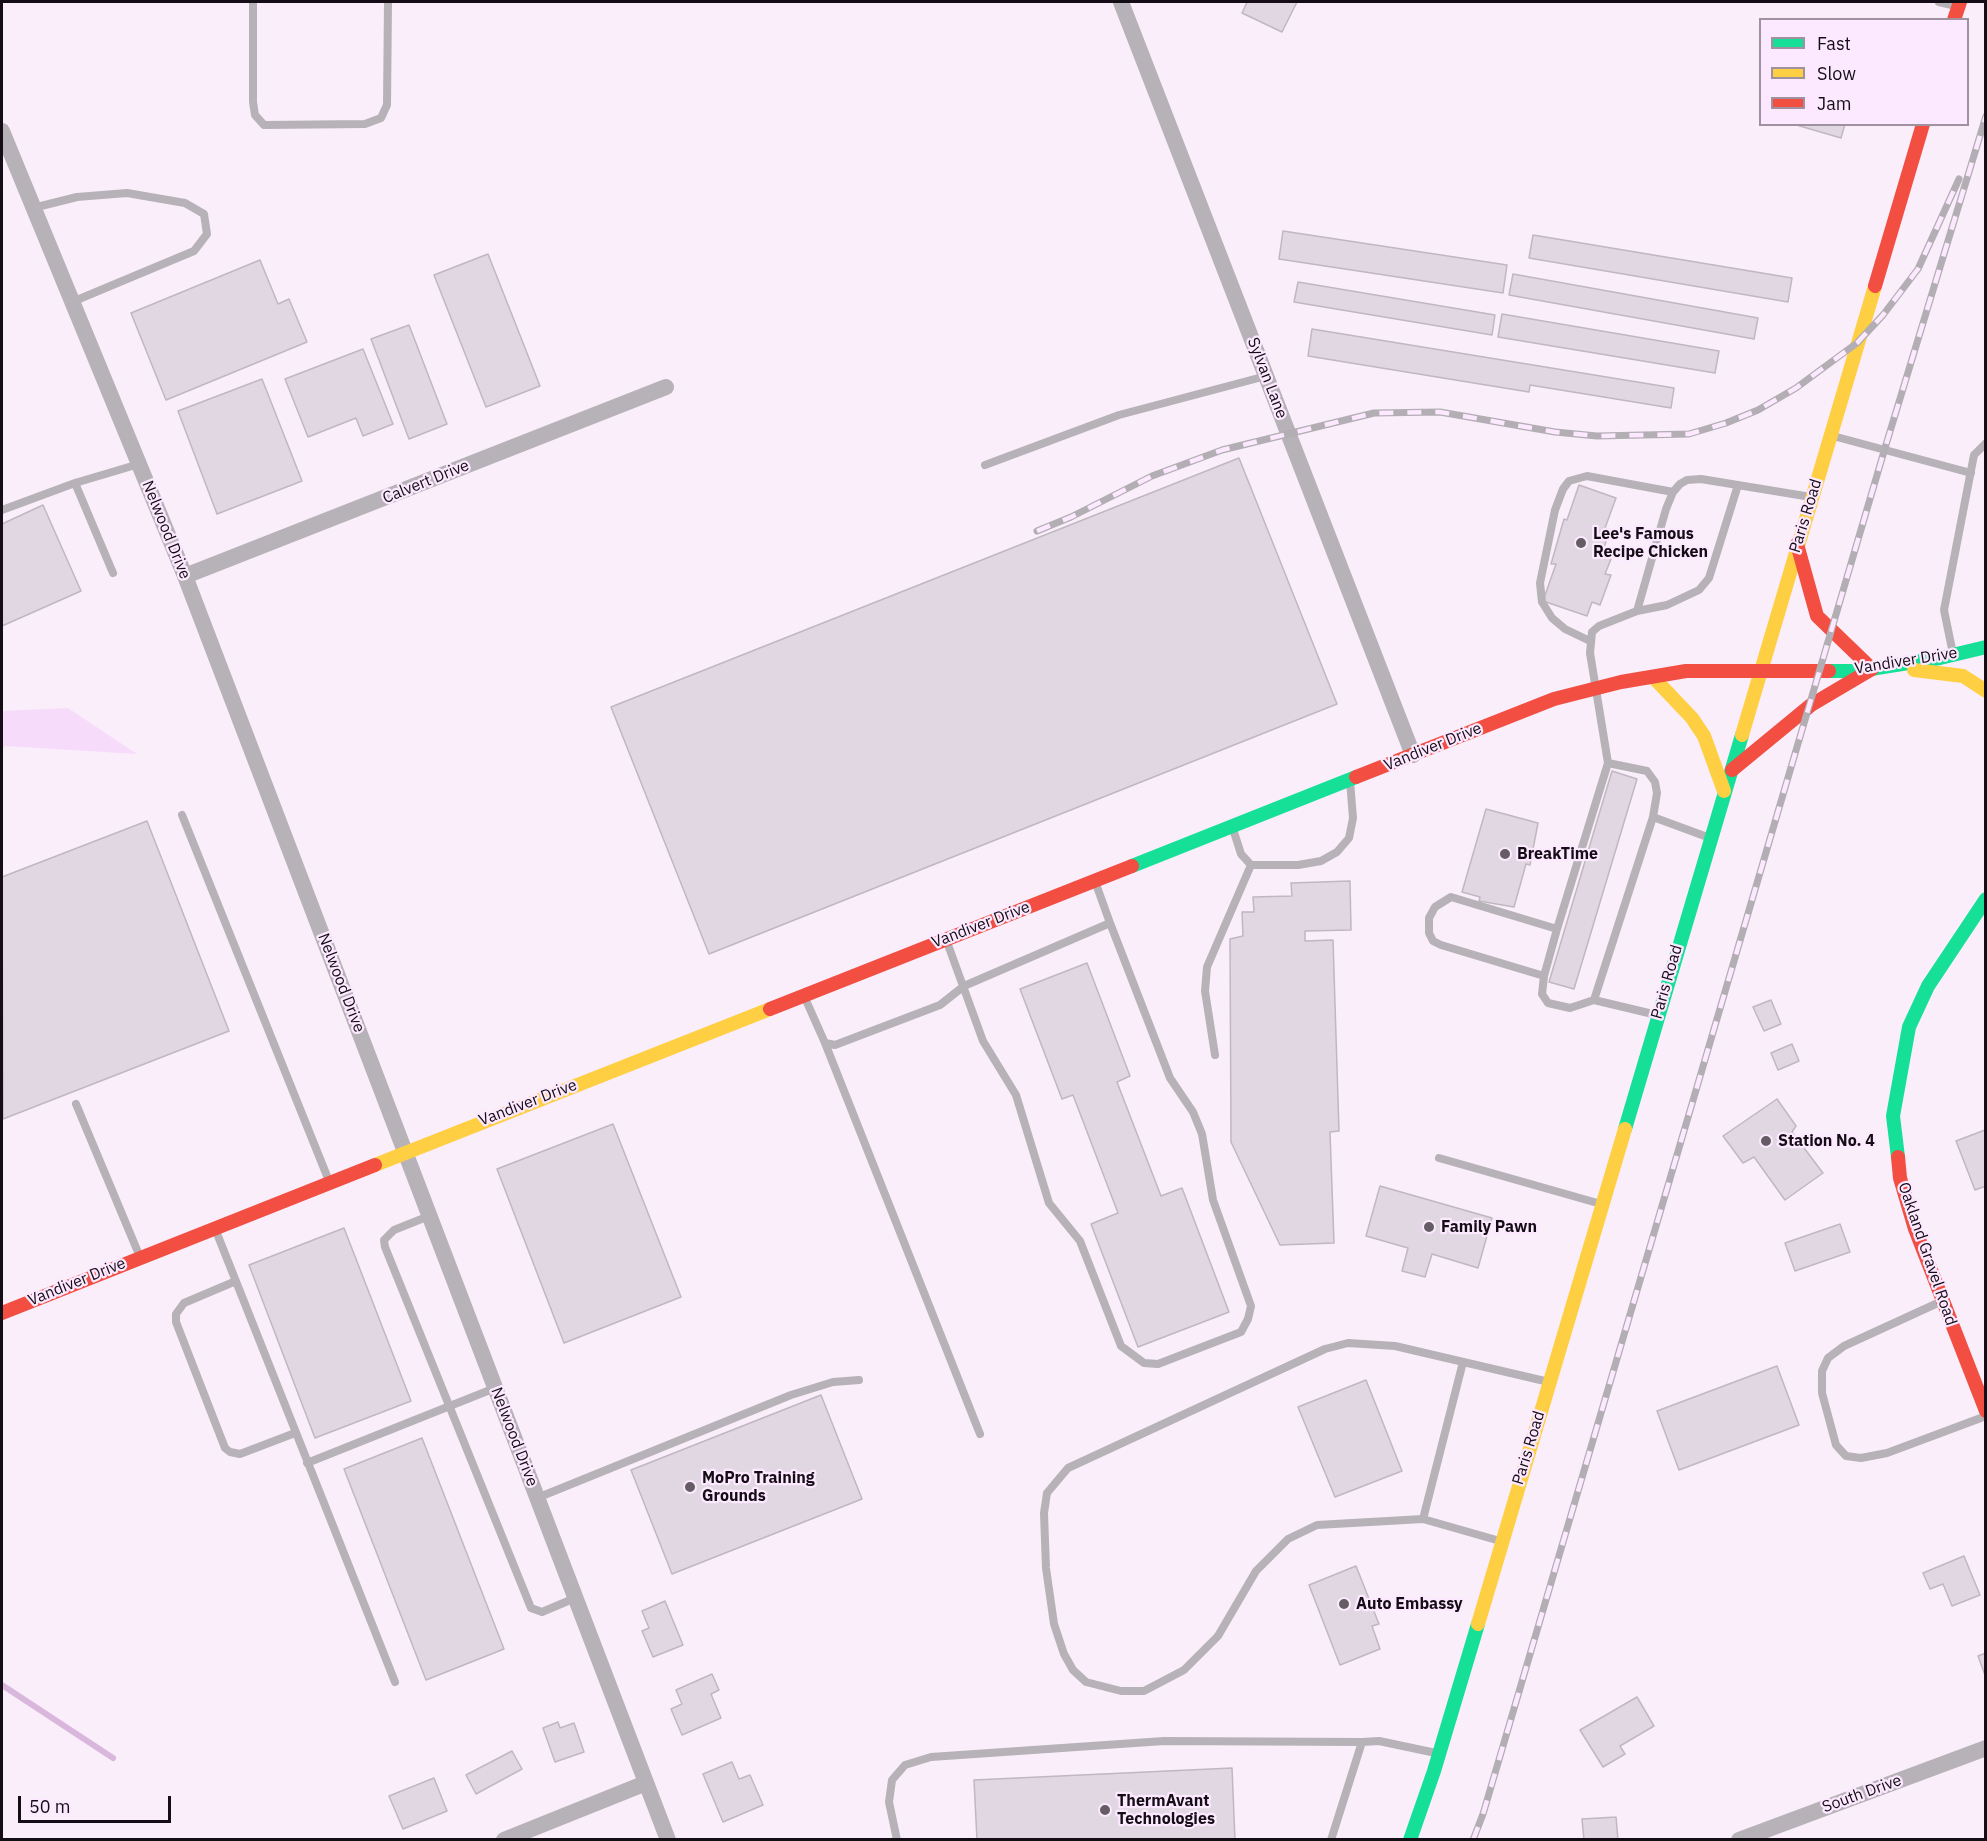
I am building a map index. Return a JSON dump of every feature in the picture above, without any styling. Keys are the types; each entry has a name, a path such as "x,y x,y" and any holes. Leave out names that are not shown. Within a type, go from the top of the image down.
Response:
{"main road":[{"name":"Paris Road","path":"1410,1839 1439,1754 1922,126"},
{"path":"1731,770 1811,705 1872,669 1817,616 1797,544"},
{"name":"Vandiver Drive","path":"2,1313 1554,699 1596,688 1686,671 1872,669 1986,647"},
{"path":"1888,667 1963,676 1986,691"},
{"path":"1653,677 1692,718 1704,736 1724,791"},
{"name":"Oakland Gravel Road","path":"1986,899 1928,986 1909,1027 1893,1116 1900,1178 1915,1229 1986,1411"}],"street":[{"name":"Sylvan Lane","path":"1121,2 1413,755"},
{"name":"Nelwood Drive","path":"2,131 185,576 668,1839"},
{"name":"Calvert Drive","path":"185,576 666,387"},
{"name":"South Drive","path":"1739,1839 1986,1749"},
{"path":"504,1839 646,1782"}],"lane":[{"path":"253,2 255,115 264,124 365,124 381,118 387,105 388,2"},
{"path":"1939,2 1957,9"},
{"path":"33,208 77,197 127,194 185,203 204,214 207,234 194,251 72,302"},
{"path":"985,465 1119,415 1266,376"},
{"path":"1830,435 1971,473"},
{"path":"1953,654 1944,610 1974,455 1986,443"},
{"path":"2,510 75,483 139,464"},
{"path":"1590,641 1564,629 1552,618 1542,602 1540,583 1555,510 1563,489 1569,481 1587,476 1672,492"},
{"path":"1637,611 1672,492 1687,480 1701,479 1812,497"},
{"path":"75,483 112,573"},
{"path":"1658,1016 1594,1000 1570,1008 1548,1003 1542,993 1544,976 1557,929 1608,763 1590,641 1592,632 1599,627 1637,611 1667,605 1700,590 1709,578 1738,485"},
{"path":"1594,1000 1653,817 1657,793 1655,782 1647,771 1608,763"},
{"path":"1232,826 1241,855 1251,865 1298,865 1321,861 1337,852 1349,838 1353,818 1350,780"},
{"path":"182,815 329,1182"},
{"path":"1653,817 1710,838"},
{"path":"1215,1055 1204,991 1207,967 1251,865"},
{"path":"946,939 983,1041 1016,1095 1049,1203 1080,1241 1121,1346 1144,1363 1158,1364 1241,1332 1248,1319 1251,1306 1213,1200 1203,1134 1193,1112 1170,1078 1095,880"},
{"path":"1544,976 1441,945 1433,940 1429,933 1429,918 1435,907 1451,897 1557,929"},
{"path":"825,1043 835,1045 940,1005 964,986 1110,923"},
{"path":"803,995 825,1043 980,1434"},
{"path":"76,1104 141,1257"},
{"path":"1439,1158 1602,1204"},
{"path":"429,1216 394,1230 384,1240 385,1247 531,1608 542,1611 575,1598"},
{"path":"215,1227 395,1682"},
{"path":"236,1281 184,1303 176,1314 176,1322 225,1448 230,1452 240,1454 295,1433"},
{"path":"1943,1301 1844,1346 1828,1358 1822,1371 1822,1393 1836,1445 1846,1456 1861,1458 1887,1453 1986,1416"},
{"path":"1502,1541 1423,1519 1317,1525 1288,1539 1256,1571 1218,1636 1184,1670 1144,1691 1100,1688 1086,1682 1073,1670 1064,1654 1054,1624 1044,1513 1047,1493 1068,1468 1325,1349 1340,1345 1348,1343 1395,1346 1549,1382"},
{"path":"1423,1519 1463,1362"},
{"path":"537,1498 791,1395 833,1382 859,1380"},
{"path":"307,1463 495,1388"},
{"path":"897,1839 889,1803 892,1780 905,1765 931,1757 1164,1741 1380,1741 1439,1754"},
{"path":"1331,1839 1362,1742"}],"shaded area":[{"path":"68,708 137,754 6,746 2,748 2,711"}],"building":[{"path":"1247,2 1297,2 1282,32 1242,13"},
{"path":"1800,126 1844,126 1841,138"},
{"path":"1283,231 1507,265 1503,293 1279,259"},
{"path":"1533,235 1792,278 1788,302 1529,258"},
{"path":"488,254 540,386 486,407 434,275"},
{"path":"260,260 278,304 289,299 307,342 166,400 131,313"},
{"path":"1513,274 1758,318 1754,339 1509,295"},
{"path":"1298,282 1495,315 1492,335 1294,302"},
{"path":"1502,314 1719,351 1715,373 1498,337"},
{"path":"409,325 447,424 409,439 371,339"},
{"path":"1312,329 1674,388 1671,408 1530,385 1529,392 1308,356"},
{"path":"363,349 393,424 363,436 356,418 308,437 285,379"},
{"path":"262,379 302,481 217,514 178,411"},
{"path":"1239,458 1337,704 709,954 611,707"},
{"name":"Lee's Famous Recipe Chicken","path":"1579,485 1616,498 1605,528 1610,530 1601,556 1611,559 1605,574 1611,575 1600,605 1592,602 1587,616 1543,601 1556,564 1551,564 1564,519 1567,520"},
{"path":"43,505 81,591 2,626 2,524"},
{"path":"1612,771 1637,779 1574,989 1549,982"},
{"path":"1486,809 1538,823 1530,865 1526,864 1514,907 1479,901 1480,897 1462,892"},
{"path":"147,821 229,1031 3,1119 2,877"},
{"path":"1350,881 1351,930 1305,931 1305,941 1333,940 1339,1131 1330,1132 1334,1243 1280,1245 1231,1142 1230,939 1243,936 1242,912 1254,912 1253,897 1292,896 1291,883"},
{"path":"1087,963 1130,1076 1117,1082 1161,1196 1182,1188 1229,1312 1138,1347 1091,1224 1118,1213 1073,1095 1062,1099 1020,989"},
{"path":"1771,1000 1781,1024 1764,1031 1753,1007"},
{"path":"1792,1044 1799,1061 1778,1070 1771,1053"},
{"path":"1777,1099 1796,1126 1792,1132 1823,1173 1785,1200 1754,1157 1743,1163 1723,1136"},
{"path":"613,1124 681,1297 564,1343 497,1169"},
{"path":"1985,1130 1986,1186 1975,1190 1956,1141"},
{"name":"Family Pawn","path":"1380,1186 1492,1218 1478,1268 1432,1254 1425,1277 1402,1271 1408,1248 1366,1236"},
{"path":"1840,1224 1850,1252 1795,1271 1785,1243"},
{"path":"344,1228 411,1401 315,1438 249,1265"},
{"path":"1777,1366 1799,1425 1679,1470 1657,1411"},
{"path":"1366,1380 1402,1471 1335,1497 1298,1407"},
{"path":"821,1395 862,1499 672,1574 631,1470"},
{"path":"422,1438 504,1649 426,1680 344,1469"},
{"path":"1964,1556 1980,1595 1952,1606 1943,1584 1930,1589 1923,1573"},
{"name":"Auto Embassy","path":"1356,1566 1379,1624 1372,1626 1380,1649 1340,1665 1309,1585"},
{"path":"665,1601 683,1645 653,1657 642,1631 649,1628 642,1611"},
{"path":"1986,1653 1986,1678 1978,1656"},
{"path":"712,1674 719,1690 711,1694 721,1718 682,1735 671,1709 682,1704 676,1690"},
{"path":"1637,1697 1654,1726 1620,1746 1625,1754 1603,1767 1580,1730"},
{"path":"558,1722 560,1728 574,1723 584,1752 555,1762 543,1728"},
{"path":"512,1751 522,1769 476,1794 466,1775"},
{"path":"732,1762 739,1779 750,1775 763,1805 723,1822 703,1774"},
{"name":"ThermAvant Technologies","path":"1232,1768 1235,1840 977,1840 974,1780"},
{"path":"434,1778 447,1811 403,1829 389,1796"},
{"path":"1616,1817 1618,1840 1584,1840 1582,1819"}],"waterway":[{"path":"2,1685 113,1758"}],"railway":[{"path":"1473,1840 1483,1814 1885,448 1986,116"},
{"path":"1037,531 1071,517 1152,476 1222,450 1374,413 1440,412 1555,432 1597,436 1689,434 1726,423 1758,410 1796,388 1857,343 1883,315 1918,269 1959,179"}],"traffic: fast":[{"path":"1829,671 1858,671 1940,658 1986,647"},
{"path":"1625,1129 1742,735"},
{"path":"1132,866 1356,777"},
{"path":"1898,1157 1893,1116 1909,1027 1928,986 1986,899"},
{"path":"1410,1840 1434,1771 1478,1624"}],"traffic: slow":[{"path":"1742,735 1875,286"},
{"path":"1914,670 1963,676 1986,691"},
{"path":"1653,677 1692,718 1704,736 1724,791"},
{"path":"375,1165 770,1009"},
{"path":"1478,1624 1625,1129"}],"traffic: jam":[{"path":"1955,18 1960,2"},
{"path":"1875,286 1922,126"},
{"path":"1732,770 1811,705 1872,669 1817,616 1797,544"},
{"path":"1356,777 1554,699 1621,682 1686,671 1829,671"},
{"path":"770,1009 1132,866"},
{"path":"1898,1157 1900,1178 1915,1229 1986,1411"},
{"path":"2,1313 375,1165"}],"place":[{"name":"Lee's Famous Recipe Chicken","path":"1581,543"},
{"name":"BreakTime","path":"1505,854"},
{"name":"Station No. 4","path":"1766,1141"},
{"name":"Family Pawn","path":"1429,1227"},
{"name":"MoPro Training Grounds","path":"690,1487"},
{"name":"Auto Embassy","path":"1344,1604"},
{"name":"ThermAvant Technologies","path":"1105,1810"}]}
